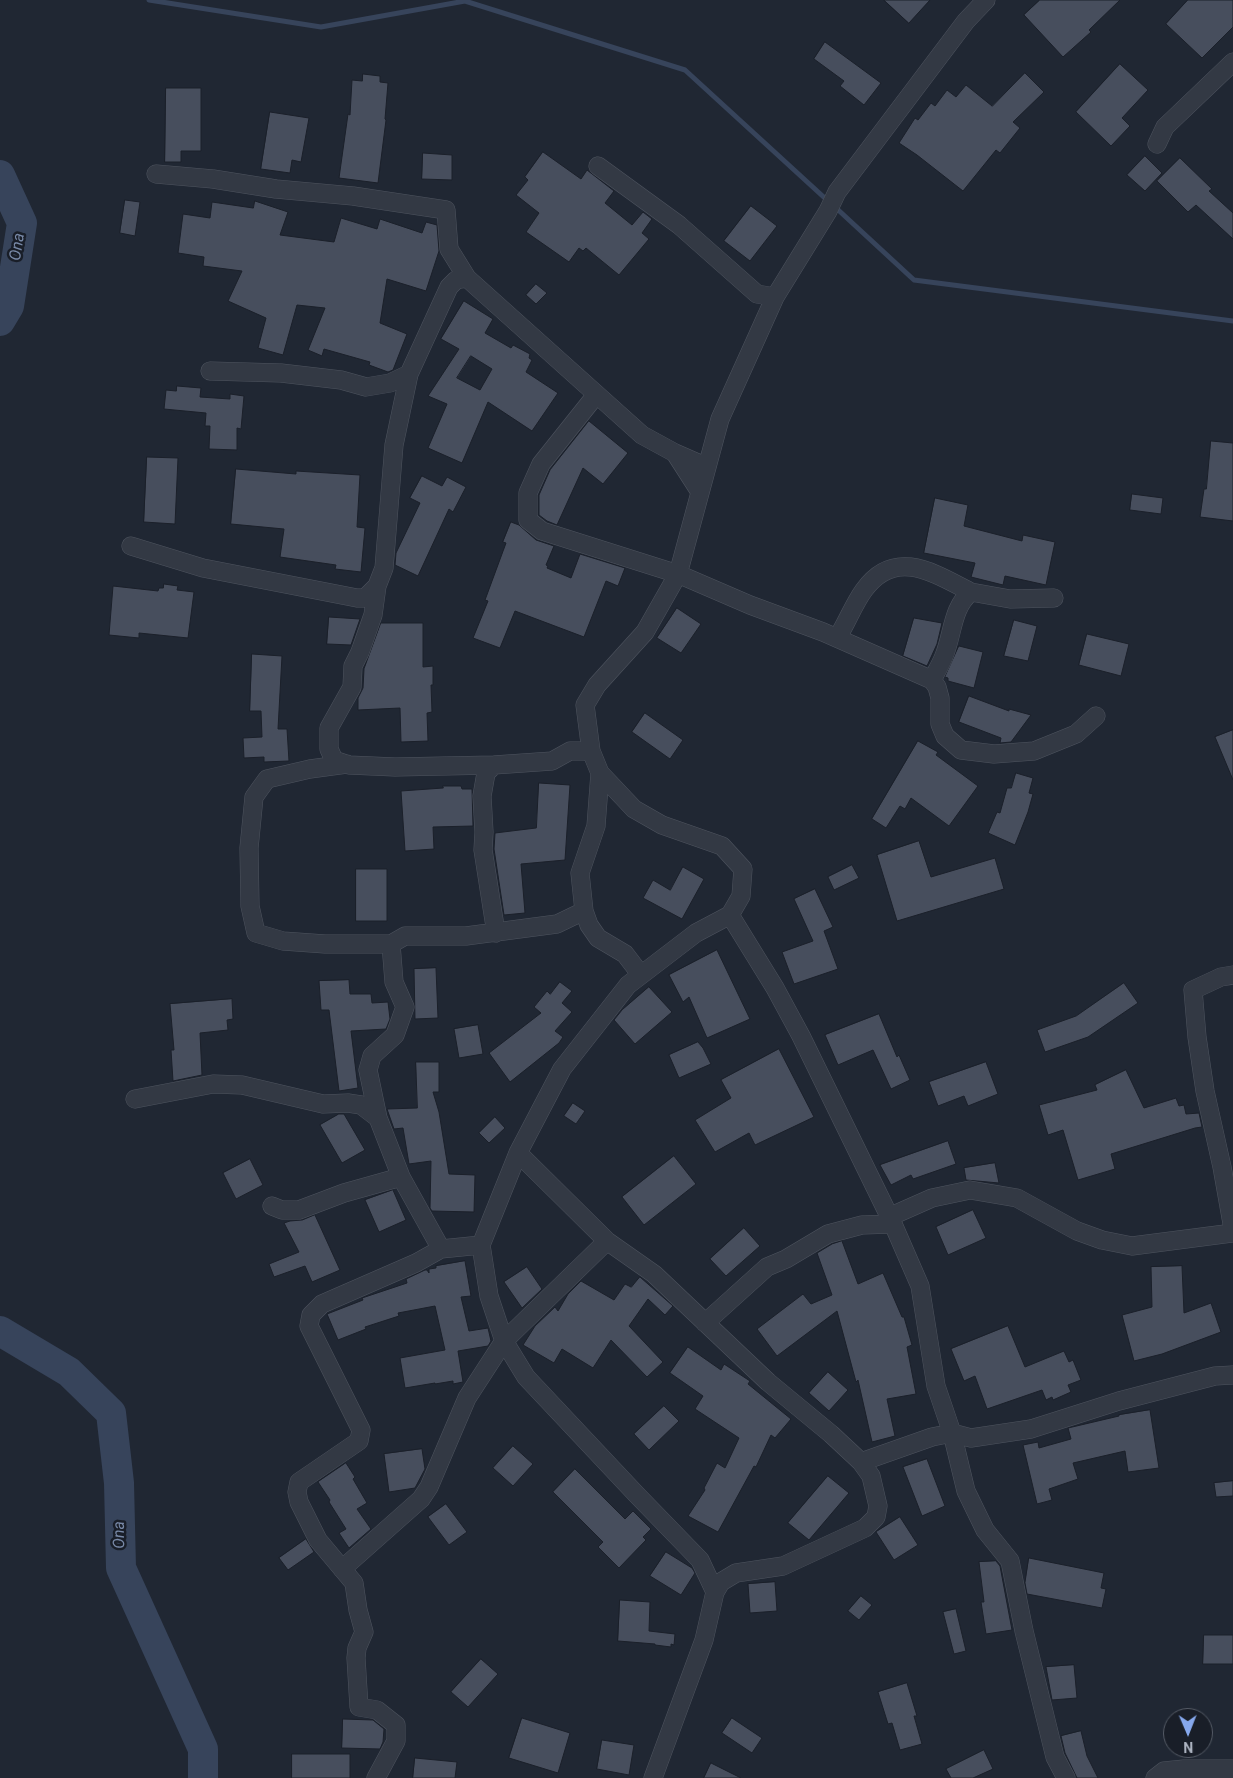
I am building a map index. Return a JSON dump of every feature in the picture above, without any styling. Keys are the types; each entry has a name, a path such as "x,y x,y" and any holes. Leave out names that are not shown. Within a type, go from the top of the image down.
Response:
{"street":[{"path":"715,1592 700,1560 526,1377 504,1341 489,1296 481,1245 518,1153 562,1069 628,985 696,933 730,915 741,896 743,869 722,846 662,825 634,810 600,773 590,750 585,705 598,685 645,632 678,574 720,419 775,298 828,211 837,192 966,21 986,0"},
{"path":"1157,144 1165,127 1233,62"},
{"path":"598,166 679,225 758,294 775,298"},
{"path":"156,174 213,179 276,189 353,196 446,210 448,249 467,278 642,435 675,453 708,461"},
{"path":"347,764 334,760 328,749 329,728 352,687 353,666 374,615 378,586 384,568 394,445 409,374 449,287 456,280 467,278"},
{"path":"210,371 281,373 341,380 366,387 390,383 409,374"},
{"path":"596,395 541,464 528,493 528,520 542,530 678,574 750,605 837,638 932,680 937,687 940,698 940,724 945,736 961,750 994,754 1034,751 1076,734 1096,716"},
{"path":"675,453 700,492"},
{"path":"131,546 203,568 357,598 365,598 378,586"},
{"path":"837,638 846,625 862,592 873,578 892,568 916,566 971,592 1010,599 1054,598"},
{"path":"932,680 945,655 957,611 964,597 971,592"},
{"path":"584,911 557,924 466,936 404,936 391,944 325,944 283,941 256,933 250,906 249,858 254,796 267,779 310,769 347,764 395,767 494,765 552,761 570,751 590,750"},
{"path":"494,765 486,773 482,796 484,832 482,850 496,933"},
{"path":"600,773 596,826 580,873 584,911 588,925 598,938 625,954 641,975"},
{"path":"730,915 775,988 792,1020 891,1221 920,1286 936,1386 952,1433 966,1491 985,1530 1010,1561 1024,1631 1055,1757 1066,1778"},
{"path":"391,944 394,982 405,1007 395,1035 372,1056 368,1070 378,1118 401,1177 441,1249"},
{"path":"1233,975 1220,977 1193,990 1197,1037 1205,1091 1222,1167 1233,1229"},
{"path":"134,1099 214,1084 242,1085 323,1104 361,1105 378,1118"},
{"path":"518,1153 607,1240 654,1274 768,1382 831,1434 861,1462 871,1476 878,1506 876,1517 865,1528 783,1566 736,1573 722,1582 715,1592 704,1640 653,1778"},
{"path":"272,1206 282,1210 299,1210 344,1193 401,1177"},
{"path":"705,1323 767,1267 786,1259 828,1234 862,1225 891,1221 932,1198 970,1190 1017,1198 1077,1231 1102,1240 1132,1246 1233,1233"},
{"path":"342,1570 421,1499 429,1487 467,1398 504,1341 607,1240"},
{"path":"376,1778 396,1741 396,1725 377,1710 359,1707 356,1648 364,1632 354,1583 318,1540 299,1502 297,1492 298,1482 359,1441 361,1430 309,1326 311,1315 322,1304 416,1264 441,1249 481,1245"},
{"path":"861,1462 924,1440 952,1433 971,1438 1031,1429 1119,1401 1216,1376 1233,1375"},
{"path":"1155,1778 1164,1771 1233,1769"}],"building":[{"path":"884,0 930,0 909,23"},
{"path":"1040,0 1120,0 1089,30 1091,32 1063,57 1024,15"},
{"path":"1188,0 1233,0 1233,27 1202,58 1166,24"},
{"path":"825,42 881,83 864,105 840,86 844,81 814,59"},
{"path":"1120,64 1148,90 1122,118 1130,126 1111,146 1076,112"},
{"path":"1025,73 1044,92 1013,122 1020,128 1000,153 996,150 963,191 899,143 915,118 918,120 931,103 935,106 947,90 956,97 966,85 992,106"},
{"path":"363,74 380,76 380,82 388,83 386,120 378,183 339,178 348,114 350,115 352,80 362,81"},
{"path":"166,88 201,88 201,151 181,151 181,162 165,162"},
{"path":"270,112 309,118 301,162 292,160 290,173 261,169"},
{"path":"543,152 581,179 587,170 614,191 605,203 632,225 643,212 652,219 642,233 649,239 619,275 586,248 583,251 579,248 569,262 526,232 539,213 516,195 528,180 525,177"},
{"path":"423,153 452,155 452,180 422,179"},
{"path":"1145,156 1162,173 1145,191 1127,175"},
{"path":"1180,158 1212,189 1209,191 1233,213 1233,239 1196,205 1188,212 1157,181"},
{"path":"125,200 140,202 135,236 120,233"},
{"path":"255,201 288,212 280,235 334,242 341,218 377,229 380,219 422,233 426,222 437,225 439,251 426,291 387,279 380,323 407,334 393,370 388,372 369,365 370,362 324,349 322,356 308,350 325,308 297,305 283,355 258,348 266,318 228,301 242,271 203,266 204,257 178,253 183,214 210,218 212,202 253,208"},
{"path":"751,206 777,226 750,261 724,241"},
{"path":"536,284 547,293 536,304 526,295"},
{"path":"464,301 493,319 485,333 511,348 513,345 530,354 529,358 532,360 526,372 558,393 532,431 488,402 462,463 428,448 447,404 428,396 459,349 441,339","holes":["471,356 492,369 480,390 457,378"]},
{"path":"177,386 201,388 200,397 230,399 230,394 244,396 241,429 237,428 237,450 209,449 210,426 205,426 206,413 164,409 166,390 176,391"},
{"path":"589,421 628,453 603,484 583,468 557,525 539,515 539,495 550,470"},
{"path":"1211,441 1233,443 1233,521 1200,517 1204,489 1206,489"},
{"path":"147,457 178,458 175,524 144,522"},
{"path":"236,469 296,474 296,471 360,475 357,527 365,528 361,572 335,569 336,565 280,557 284,529 231,524"},
{"path":"422,476 442,486 447,477 466,487 453,512 449,509 418,576 395,565 396,553 420,503 410,498"},
{"path":"1132,494 1163,498 1161,514 1130,510"},
{"path":"935,498 968,505 964,526 1022,541 1023,535 1055,542 1046,585 1005,576 1003,585 971,577 975,563 924,553"},
{"path":"511,522 519,525 536,540 554,546 546,565 548,566 547,568 571,578 580,554 625,568 618,586 606,581 584,637 515,611 500,648 473,638 488,601 485,600 506,543 503,542"},
{"path":"164,584 178,586 177,590 194,592 188,638 139,633 139,638 109,635 113,586 158,591 159,588 163,588"},
{"path":"677,608 701,624 681,653 657,638"},
{"path":"329,617 360,619 351,645 327,644"},
{"path":"914,618 942,623 937,644 927,666 903,656"},
{"path":"1014,620 1037,626 1028,661 1004,656"},
{"path":"381,623 423,623 423,667 433,666 433,685 431,685 432,712 427,713 428,741 401,742 400,708 358,710 358,698 363,688 364,669"},
{"path":"1087,634 1129,644 1121,676 1079,665"},
{"path":"959,646 983,652 974,688 948,681 948,678 945,677"},
{"path":"252,654 282,656 278,729 287,729 289,761 264,762 264,757 244,758 243,738 262,737 261,711 250,711"},
{"path":"969,696 1009,711 1009,709 1031,715 1011,742 1000,743 1001,738 959,722"},
{"path":"645,713 683,740 670,759 632,732"},
{"path":"1233,730 1233,780 1215,737"},
{"path":"918,741 938,752 936,755 978,786 949,826 911,798 905,809 900,806 886,828 872,819"},
{"path":"1016,773 1033,778 1029,793 1033,794 1015,845 988,833 997,812 1000,813 1007,788 1011,788"},
{"path":"539,783 570,785 565,860 521,864 525,913 504,915 494,849 495,833 536,828"},
{"path":"443,786 461,786 462,789 472,789 473,826 433,827 434,849 405,851 401,791 443,788"},
{"path":"919,841 931,877 995,858 1004,889 897,921 877,855"},
{"path":"852,865 859,878 834,890 828,877"},
{"path":"683,867 704,879 682,919 643,898 653,880 670,890"},
{"path":"356,869 387,869 387,921 356,921"},
{"path":"815,889 833,927 824,931 838,969 794,984 782,952 813,941 794,899"},
{"path":"717,950 750,1019 707,1038 689,997 683,1002 669,975"},
{"path":"436,968 438,1018 415,1019 414,969"},
{"path":"349,980 350,994 371,994 372,1003 388,1002 390,1019 386,1029 351,1031 358,1088 339,1091 329,1010 321,1010 319,981"},
{"path":"560,982 572,991 562,1003 572,1012 555,1031 563,1037 559,1043 510,1082 489,1053 541,1013 534,1007 547,991 550,994"},
{"path":"1124,983 1138,1003 1088,1037 1045,1052 1037,1030 1076,1016"},
{"path":"649,987 672,1012 635,1044 614,1020 622,1010"},
{"path":"232,999 233,1019 227,1020 228,1030 200,1033 202,1075 173,1081 171,1050 174,1050 170,1004"},
{"path":"879,1014 897,1057 899,1055 910,1080 891,1089 873,1050 838,1065 825,1035"},
{"path":"478,1025 483,1054 459,1058 454,1029"},
{"path":"698,1042 711,1064 679,1078 669,1055"},
{"path":"779,1049 814,1117 755,1145 749,1133 715,1152 695,1120 731,1098 721,1080"},
{"path":"416,1062 439,1062 439,1092 433,1092 439,1112 449,1174 475,1175 474,1212 432,1211 430,1208 431,1161 409,1164 403,1128 394,1129 387,1109 417,1108"},
{"path":"986,1062 998,1094 968,1106 964,1096 938,1106 929,1082"},
{"path":"1126,1070 1144,1108 1176,1098 1179,1106 1184,1105 1186,1114 1199,1113 1202,1127 1111,1154 1115,1169 1078,1180 1063,1130 1048,1135 1039,1105 1097,1090 1095,1085"},
{"path":"573,1103 585,1111 576,1124 564,1116"},
{"path":"339,1114 344,1114 365,1150 342,1163 320,1125"},
{"path":"495,1117 505,1128 489,1143 479,1133"},
{"path":"948,1141 956,1164 913,1179 911,1175 891,1185 880,1165"},
{"path":"674,1156 696,1184 644,1225 622,1197"},
{"path":"250,1159 263,1185 236,1199 223,1173"},
{"path":"995,1163 999,1183 966,1180 964,1168"},
{"path":"393,1190 406,1220 379,1232 365,1200"},
{"path":"973,1210 986,1238 948,1255 936,1227"},
{"path":"315,1215 340,1270 312,1282 305,1266 274,1277 269,1264 299,1252 284,1223 302,1220"},
{"path":"744,1228 760,1246 726,1276 710,1259"},
{"path":"842,1241 858,1284 883,1273 902,1317 904,1317 912,1345 907,1347 916,1394 887,1399 895,1436 872,1442 858,1380 856,1382 837,1311 777,1356 757,1329 803,1294 811,1304 832,1295 817,1253 832,1244"},
{"path":"465,1261 471,1296 461,1297 469,1331 488,1328 491,1341 488,1346 458,1351 463,1382 453,1384 453,1381 405,1388 400,1358 445,1350 435,1306 398,1313 399,1316 365,1327 366,1329 338,1340 327,1314 363,1300 362,1298 407,1283 406,1279 425,1270 429,1273 429,1269 436,1268 436,1266"},
{"path":"1182,1266 1184,1313 1211,1303 1221,1332 1162,1354 1134,1361 1122,1315 1152,1307 1151,1267"},
{"path":"527,1267 542,1289 522,1308 504,1282"},
{"path":"640,1277 673,1306 665,1315 648,1299 629,1326 663,1362 647,1377 611,1340 593,1368 562,1349 554,1363 523,1345 535,1326 555,1307 558,1311 568,1294 581,1281 614,1300 625,1284 631,1287"},
{"path":"1008,1326 1025,1367 1064,1351 1069,1362 1073,1360 1081,1380 1068,1385 1071,1392 1053,1400 1052,1397 1046,1400 1042,1390 987,1409 975,1376 964,1381 951,1349"},
{"path":"688,1347 721,1370 724,1364 750,1381 748,1384 791,1419 775,1438 771,1435 756,1467 754,1466 718,1532 688,1516 705,1490 704,1488 717,1463 725,1468 739,1438 695,1409 703,1396 670,1373"},
{"path":"828,1372 848,1390 829,1411 809,1393"},
{"path":"664,1406 679,1421 649,1450 634,1434"},
{"path":"1150,1410 1159,1468 1128,1472 1125,1451 1073,1463 1078,1479 1049,1489 1052,1500 1037,1504 1023,1445 1038,1442 1039,1448 1071,1439 1068,1428 1119,1415"},
{"path":"513,1446 533,1464 513,1486 493,1468"},
{"path":"422,1449 425,1469 415,1488 389,1492 384,1454"},
{"path":"927,1459 945,1506 922,1516 903,1467"},
{"path":"346,1463 367,1503 357,1509 371,1529 349,1548 339,1533 346,1529 318,1482"},
{"path":"575,1469 625,1519 633,1511 651,1529 643,1537 646,1540 619,1568 598,1547 603,1542 553,1492"},
{"path":"828,1476 849,1493 809,1540 788,1523"},
{"path":"1233,1481 1233,1496 1216,1497 1214,1483"},
{"path":"446,1504 467,1532 449,1545 428,1517"},
{"path":"900,1517 918,1545 894,1560 876,1532"},
{"path":"306,1539 314,1552 288,1570 279,1558"},
{"path":"666,1552 692,1568 695,1573 681,1595 650,1576"},
{"path":"1029,1558 1104,1573 1101,1588 1106,1589 1102,1608 1027,1594 1025,1583"},
{"path":"996,1561 1000,1566 1012,1630 986,1634 981,1602 984,1602 979,1562"},
{"path":"775,1582 777,1611 750,1613 748,1584"},
{"path":"861,1596 872,1605 859,1620 848,1611"},
{"path":"620,1600 650,1602 649,1631 675,1634 674,1645 671,1644 671,1647 618,1641"},
{"path":"956,1609 966,1651 954,1654 943,1612"},
{"path":"1204,1635 1233,1635 1233,1664 1203,1664"},
{"path":"481,1659 498,1674 468,1707 451,1692"},
{"path":"1074,1665 1077,1698 1052,1700 1046,1667"},
{"path":"907,1683 917,1716 914,1716 922,1744 900,1750 892,1723 888,1724 878,1692"},
{"path":"522,1718 570,1733 558,1773 509,1758"},
{"path":"732,1718 762,1738 752,1753 722,1733"},
{"path":"343,1719 373,1720 384,1729 383,1742 380,1749 342,1748"},
{"path":"1081,1731 1087,1756 1098,1778 1077,1778 1065,1753 1061,1736"},
{"path":"602,1740 634,1745 629,1775 597,1769"},
{"path":"984,1750 993,1769 973,1778 951,1778 946,1769"},
{"path":"292,1754 350,1754 350,1778 292,1778"},
{"path":"415,1758 457,1762 455,1778 413,1778"},
{"path":"711,1763 741,1778 704,1778"}],"waterway":[{"path":"149,0 321,27 465,1 685,70 828,201"},
{"name":"Ona","path":"0,175 22,223 9,306 0,321"},
{"path":"835,207 914,280 1233,321"},
{"name":"Ona","path":"0,1331 69,1372 111,1413 119,1483 121,1568 203,1749 203,1778"}]}
